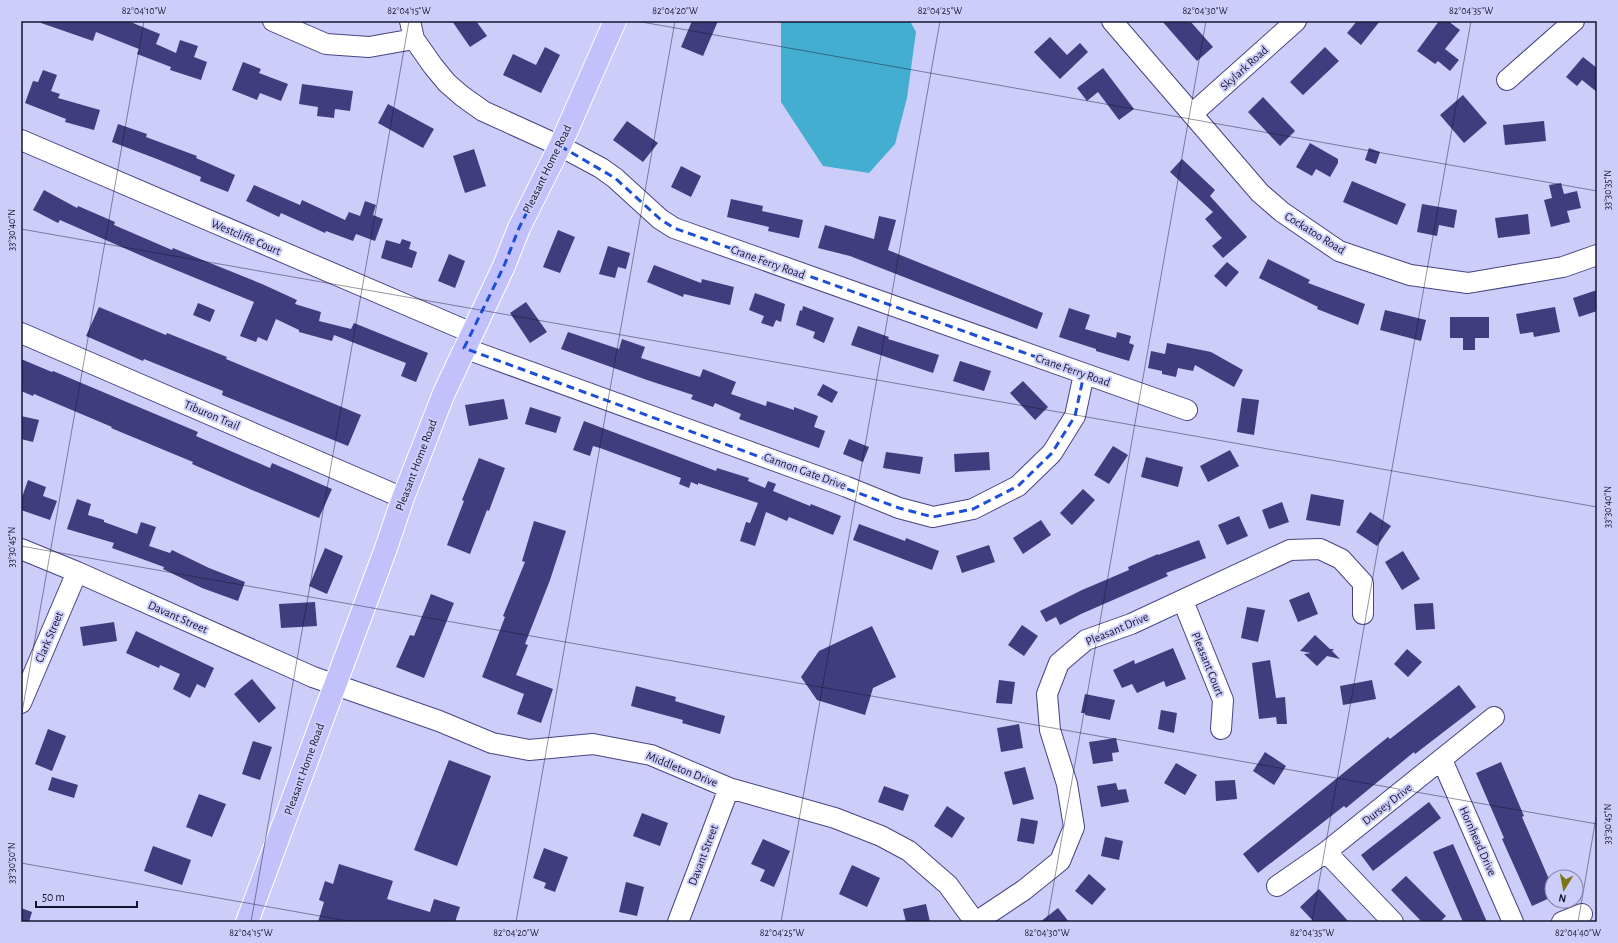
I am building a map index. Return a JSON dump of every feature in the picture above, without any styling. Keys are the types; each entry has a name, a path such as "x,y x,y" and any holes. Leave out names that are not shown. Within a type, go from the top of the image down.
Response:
{"main road":[{"name":"Pleasant Home Road","path":"248,922 385,551 403,498 444,393 504,266 518,228 560,146 615,21"}],"street":[{"path":"273,21 326,44 369,47 412,30"},
{"name":"Cockatoo Road","path":"1112,21 1260,193 1282,212 1339,251 1410,275 1468,283 1563,267 1597,255"},
{"name":"Skylark Road","path":"1192,114 1296,21"},
{"path":"1507,80 1574,21"},
{"name":"Crane Ferry Road","path":"412,30 432,66 447,83 462,96 483,111 560,146 595,164 615,178 660,219 674,228 1187,410"},
{"name":"Westcliffe Court","path":"21,140 468,341"},
{"name":"Tiburon Trail","path":"21,333 403,498"},
{"name":"Cannon Gate Drive","path":"468,341 899,508 933,517 973,509 1018,486 1052,453 1075,416 1084,374"},
{"name":"Davant Street","path":"21,549 77,572 313,678 335,684"},
{"name":"Pleasant Drive","path":"976,922 1024,890 1060,861 1074,827 1067,784 1050,730 1047,694 1059,663 1086,640 1132,624 1290,550 1320,549 1341,559 1363,583 1363,614"},
{"name":"Clark Street","path":"21,703 77,572"},
{"name":"Pleasant Court","path":"1183,601 1223,700 1221,729"},
{"name":"Middleton Drive","path":"335,684 439,721 492,743 528,750 593,744 651,755 729,788 835,818 881,836 909,851 948,885 976,922"},
{"name":"Dursey Drive","path":"1277,886 1326,852 1494,717"},
{"name":"Hornhead Drive","path":"1442,760 1513,922"},
{"name":"Davant Street","path":"678,922 729,788"},
{"path":"1326,852 1393,922"},
{"path":"1562,922 1582,914"}],"highlighted area":[{"path":"560,146 615,178 660,219 674,228 1084,374 1075,416 1052,453 1018,486 973,509 933,517 899,508 464,348 504,266 519,228"}],"water":[{"path":"781,21 910,21 916,32 907,98 895,144 869,173 823,166 781,102"}],"building":[{"path":"41,21 128,21 160,34 156,44 176,53 180,40 198,46 194,57 207,62 201,80 170,70 171,67 137,54 139,49 96,32 93,41 41,23"},
{"path":"452,21 476,21 487,36 470,47"},
{"path":"692,21 718,21 703,56 681,47"},
{"path":"1162,21 1190,21 1213,47 1197,61"},
{"path":"1357,21 1380,21 1361,45 1347,33"},
{"path":"1439,21 1448,21 1460,30 1445,49 1459,60 1450,71 1438,61 1435,64 1417,51"},
{"path":"1050,37 1067,55 1080,43 1088,52 1060,79 1034,52"},
{"path":"545,47 560,55 541,93 503,75 513,54 536,65"},
{"path":"1325,47 1339,61 1303,95 1290,82"},
{"path":"1583,57 1597,68 1597,92 1582,80 1577,86 1566,77"},
{"path":"243,62 261,69 259,73 288,84 281,101 260,93 257,100 232,90"},
{"path":"1103,68 1134,109 1119,120 1098,92 1087,101 1077,88"},
{"path":"43,70 57,75 51,91 60,94 58,98 100,110 94,130 65,122 66,119 25,103 33,81 38,82"},
{"path":"302,84 353,91 350,111 335,109 334,118 317,116 318,107 299,104"},
{"path":"1463,95 1487,123 1464,143 1440,115"},
{"path":"1263,97 1295,131 1280,146 1248,112"},
{"path":"388,104 434,129 423,148 378,123"},
{"path":"627,121 658,143 643,162 613,140"},
{"path":"1544,121 1546,141 1505,145 1503,125"},
{"path":"118,124 147,134 146,137 197,156 196,158 235,175 228,192 200,181 201,177 112,142"},
{"path":"1310,143 1338,159 1338,163 1330,177 1316,169 1312,176 1296,167"},
{"path":"1369,148 1380,152 1376,164 1365,160"},
{"path":"474,149 486,186 465,193 453,156"},
{"path":"1182,159 1215,190 1210,196 1247,237 1223,258 1212,246 1222,238 1205,219 1213,212 1170,172"},
{"path":"681,166 701,176 691,197 671,187"},
{"path":"1352,181 1406,204 1397,225 1343,202"},
{"path":"1561,183 1564,194 1577,191 1581,208 1567,211 1570,222 1551,227 1544,200 1552,198 1549,185"},
{"path":"254,185 300,205 302,200 345,220 349,212 360,216 365,201 376,205 373,215 383,219 375,241 356,234 353,241 326,231 325,233 281,213 279,217 246,201"},
{"path":"44,190 77,208 78,206 115,222 114,225 172,250 173,248 262,284 297,300 295,304 321,312 319,321 351,329 354,323 428,353 416,382 401,376 406,363 334,335 332,341 299,332 299,330 276,319 267,341 258,337 256,342 240,336 254,302 149,259 60,220 58,223 33,210"},
{"path":"731,199 763,206 762,211 803,220 799,238 768,231 769,227 727,217"},
{"path":"1422,204 1457,210 1454,228 1439,225 1437,236 1417,232"},
{"path":"1528,214 1530,234 1498,238 1495,218"},
{"path":"879,216 896,220 888,250 1043,313 1037,329 850,256 818,248 825,225 874,239"},
{"path":"558,230 575,237 560,273 543,267"},
{"path":"402,239 411,242 409,249 417,252 412,268 381,258 386,240 400,244"},
{"path":"608,246 630,253 626,269 618,267 615,278 599,274"},
{"path":"449,254 465,261 455,288 438,281"},
{"path":"1268,259 1310,280 1308,283 1365,304 1358,325 1317,309 1318,307 1259,278"},
{"path":"1227,262 1239,272 1226,287 1214,276"},
{"path":"654,265 701,283 702,279 734,287 730,305 684,294 683,297 647,282"},
{"path":"1597,290 1597,311 1579,317 1573,298"},
{"path":"755,293 785,304 781,322 776,320 773,327 761,323 764,316 749,310"},
{"path":"526,302 547,332 530,343 510,313"},
{"path":"198,303 215,310 210,322 193,315"},
{"path":"803,306 834,318 824,343 813,338 815,332 796,325 800,310 802,311"},
{"path":"99,307 166,335 167,333 227,357 226,359 361,415 348,446 222,395 223,391 144,359 143,361 86,336"},
{"path":"1555,307 1560,332 1534,337 1533,332 1520,334 1516,314"},
{"path":"1069,308 1090,315 1085,329 1116,338 1117,332 1131,336 1129,343 1134,345 1129,361 1096,351 1096,349 1059,337"},
{"path":"1385,310 1426,320 1421,341 1380,330"},
{"path":"1450,317 1489,317 1489,338 1475,338 1475,350 1463,350 1463,338 1450,338"},
{"path":"858,326 889,337 888,339 939,355 933,373 851,345"},
{"path":"568,332 619,349 622,339 645,347 641,358 700,377 703,369 736,382 731,394 766,406 767,401 794,410 794,407 818,416 814,427 825,431 819,448 739,419 741,414 715,403 713,407 691,399 693,395 561,349"},
{"path":"1167,343 1211,352 1243,370 1234,387 1195,365 1193,371 1178,368 1176,377 1162,374 1162,371 1148,368 1151,351 1165,354"},
{"path":"21,359 198,432 196,436 270,468 272,463 332,489 319,518 192,464 193,462 111,428 112,427 34,394 33,396 21,391"},
{"path":"960,361 991,371 984,391 953,381"},
{"path":"1023,381 1048,407 1035,420 1010,393"},
{"path":"823,384 838,392 832,403 817,395"},
{"path":"1242,398 1259,400 1254,435 1237,432"},
{"path":"504,399 508,419 469,426 465,405"},
{"path":"530,407 561,417 556,433 525,424"},
{"path":"21,416 39,420 33,442 21,439"},
{"path":"584,421 716,471 717,468 749,478 748,481 765,488 768,481 776,484 773,491 810,506 811,504 841,516 833,535 789,517 787,521 766,512 755,546 740,541 746,522 750,523 758,503 698,483 698,485 691,482 689,488 679,484 681,478 600,448 593,446 590,456 573,450"},
{"path":"849,439 869,447 863,462 843,454"},
{"path":"1113,446 1128,455 1109,484 1094,475"},
{"path":"1230,450 1239,466 1208,482 1200,466"},
{"path":"886,452 923,457 920,474 883,468"},
{"path":"989,452 990,470 955,472 954,454"},
{"path":"1146,457 1183,467 1178,487 1141,477"},
{"path":"479,458 505,468 489,511 487,510 470,554 447,545 464,501 462,500"},
{"path":"28,480 46,487 43,496 57,501 50,520 21,510 21,500"},
{"path":"1083,489 1095,500 1072,525 1060,513"},
{"path":"1311,494 1344,500 1340,526 1306,520"},
{"path":"77,499 91,504 88,515 137,534 141,522 156,527 149,546 170,553 172,550 209,568 245,582 238,601 202,588 163,569 164,567 112,548 114,543 67,529"},
{"path":"1282,502 1289,522 1269,529 1262,510"},
{"path":"1370,512 1391,526 1377,546 1356,532"},
{"path":"1239,516 1248,536 1227,545 1218,525"},
{"path":"1041,520 1051,535 1023,554 1013,538"},
{"path":"534,521 566,531 550,580 525,644 528,645 516,675 553,689 541,723 517,714 524,694 482,677 505,617 503,616 525,562 522,561"},
{"path":"859,524 905,541 906,538 939,551 932,570 853,540"},
{"path":"1199,540 1206,558 1166,573 1168,576 1081,614 1060,625 1056,617 1046,622 1040,611 1082,590 1129,570 1128,567 1158,554"},
{"path":"989,545 995,562 962,573 956,556"},
{"path":"325,548 343,556 327,594 309,586"},
{"path":"1403,551 1420,579 1402,590 1385,562"},
{"path":"1309,592 1318,614 1298,622 1289,600"},
{"path":"431,594 454,603 424,678 396,667 410,635 414,636"},
{"path":"315,602 317,626 281,628 279,604"},
{"path":"1433,603 1435,629 1416,630 1414,604"},
{"path":"1247,607 1265,610 1258,642 1241,638"},
{"path":"114,622 117,641 83,646 80,627"},
{"path":"1022,625 1038,636 1024,656 1008,645"},
{"path":"872,626 896,677 873,688 865,715 817,700 801,677 819,651"},
{"path":"136,631 214,668 205,688 197,684 190,698 173,689 180,674 160,665 159,668 126,653"},
{"path":"1315,635 1330,649 1334,649 1332,651 1340,659 1327,656 1317,666 1304,654 1311,653 1300,651"},
{"path":"1173,648 1186,679 1166,687 1164,681 1137,693 1132,684 1122,688 1113,670 1134,660 1135,664"},
{"path":"1407,649 1422,662 1408,677 1394,664"},
{"path":"1270,660 1276,698 1285,697 1287,724 1277,724 1276,717 1259,719 1252,663"},
{"path":"252,679 276,708 259,723 234,694"},
{"path":"999,680 1015,682 1012,704 996,703"},
{"path":"1372,680 1376,699 1343,705 1340,686"},
{"path":"1459,685 1476,707 1415,754 1414,752 1346,808 1344,806 1258,873 1243,854 1388,737 1390,739"},
{"path":"636,686 676,697 675,701 725,716 720,734 682,723 683,720 631,706"},
{"path":"1085,694 1115,700 1110,720 1081,713"},
{"path":"1161,710 1177,713 1174,733 1158,729"},
{"path":"1019,724 1023,748 1001,752 997,728"},
{"path":"48,729 66,736 52,771 35,764"},
{"path":"1116,738 1119,752 1112,753 1113,761 1093,764 1089,742"},
{"path":"253,741 272,747 260,780 242,774"},
{"path":"1265,752 1286,766 1274,785 1253,771"},
{"path":"449,760 491,776 457,866 414,850"},
{"path":"1501,762 1524,816 1522,817 1545,869 1544,901 1532,906 1502,839 1504,838 1476,773"},
{"path":"1176,763 1197,775 1185,795 1164,783"},
{"path":"1025,767 1034,799 1013,805 1004,772"},
{"path":"52,777 78,785 74,798 48,790"},
{"path":"1235,780 1237,799 1216,801 1215,781"},
{"path":"1116,783 1118,790 1126,789 1129,802 1101,807 1097,786"},
{"path":"884,786 909,795 903,811 878,802"},
{"path":"199,794 226,804 212,837 186,827"},
{"path":"1429,802 1441,818 1373,871 1361,855"},
{"path":"947,806 965,818 952,838 934,826"},
{"path":"642,813 668,823 660,846 633,836"},
{"path":"1021,818 1038,821 1034,844 1017,841"},
{"path":"1105,837 1123,841 1119,860 1101,856"},
{"path":"763,839 790,851 774,887 760,881 765,870 751,864"},
{"path":"1453,844 1487,922 1463,922 1433,852"},
{"path":"153,846 191,860 182,885 144,871"},
{"path":"544,848 568,857 555,892 544,888 546,883 533,878"},
{"path":"339,864 393,881 387,899 430,912 434,899 460,907 455,922 318,922 324,902 319,900 325,881 333,884"},
{"path":"852,865 880,878 867,907 839,894"},
{"path":"1089,874 1106,889 1092,905 1075,891"},
{"path":"1406,876 1446,916 1440,922 1422,922 1391,890"},
{"path":"626,882 644,887 637,916 619,912"},
{"path":"1319,889 1349,922 1314,922 1300,907"},
{"path":"926,904 930,922 906,922 903,909"},
{"path":"21,908 32,912 29,922 21,922"},
{"path":"1058,908 1069,922 1040,922"}]}
